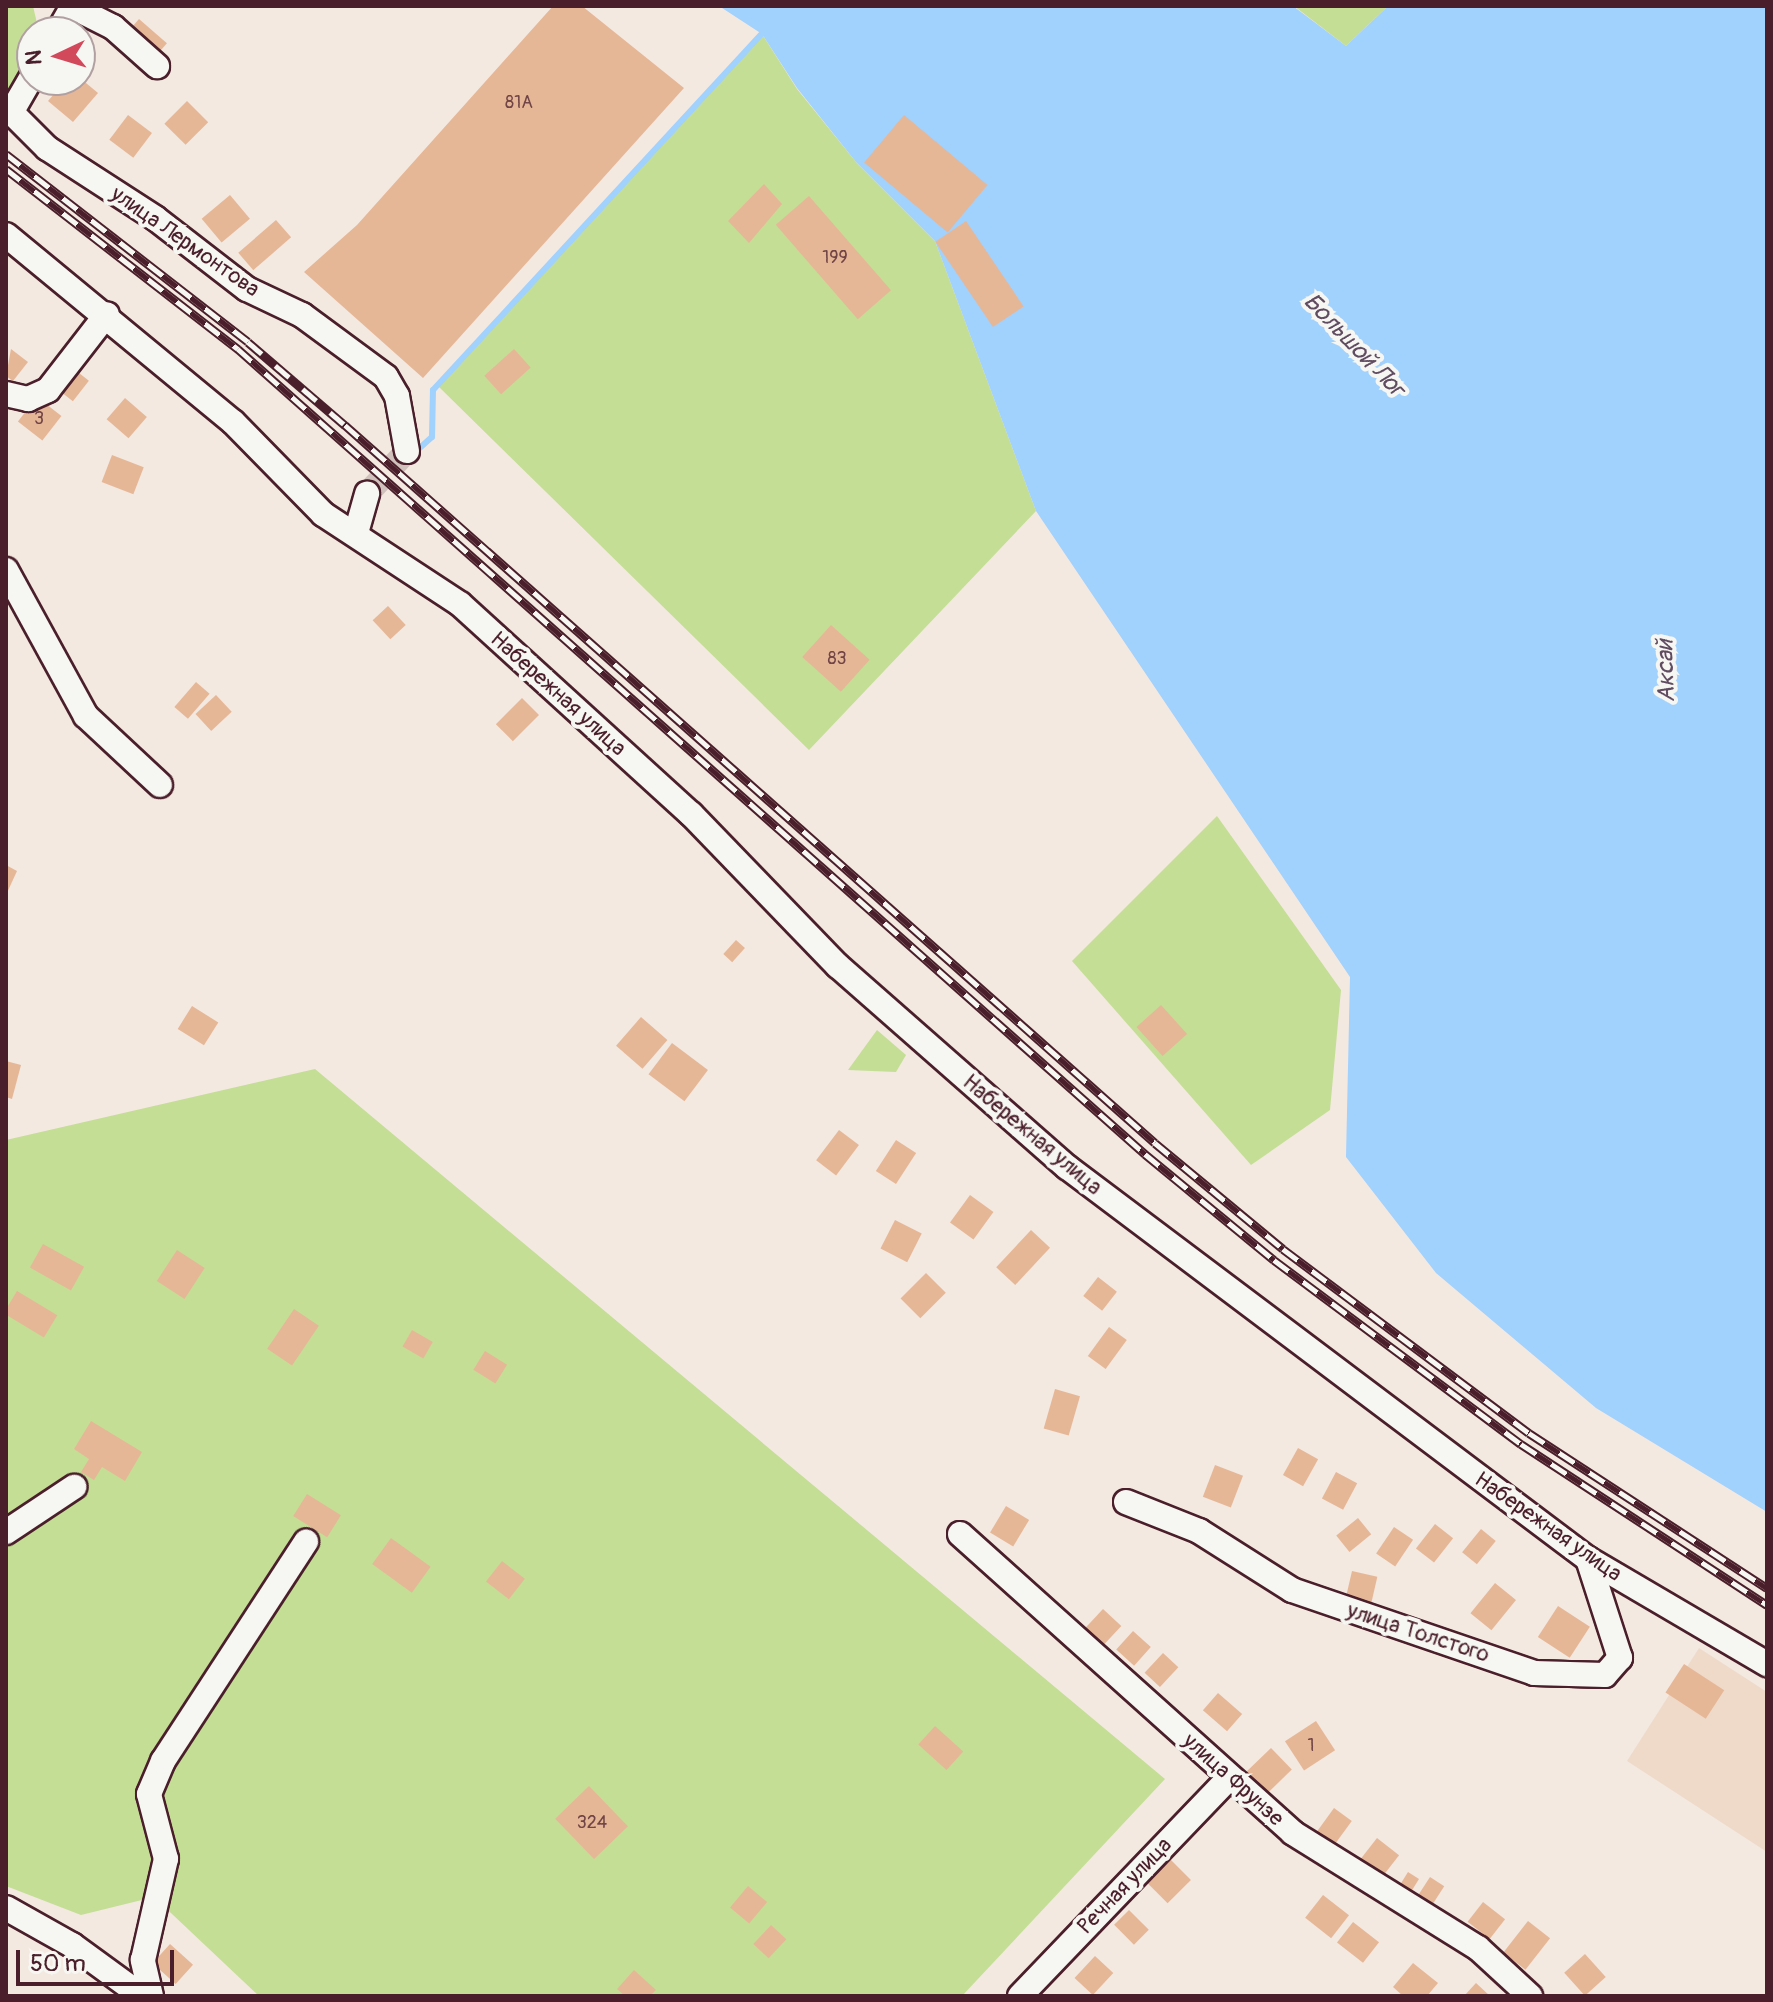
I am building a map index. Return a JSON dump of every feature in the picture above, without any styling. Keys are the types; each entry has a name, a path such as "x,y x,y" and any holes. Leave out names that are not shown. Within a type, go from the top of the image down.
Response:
{"street":[{"path":"73,6 113,27 157,66"},
{"name":"улица Лермонтова","path":"9,109 47,148 155,218 247,289 302,315 386,377 397,396 407,451"},
{"path":"6,235 107,314 233,422 323,514 356,533 367,494"},
{"path":"6,394 28,399 48,390 107,314"},
{"name":"Набережная улица","path":"356,533 460,604 691,814 838,966 1067,1167 1588,1559 1767,1664"},
{"path":"6,570 86,716 160,785"},
{"path":"6,1532 74,1487"},
{"name":"улица Толстого","path":"1126,1502 1199,1531 1292,1590 1534,1673 1605,1675 1620,1658 1588,1559"},
{"name":"улица Фрунзе","path":"960,1534 1293,1833 1478,1948 1530,1996"},
{"path":"151,1996 143,1960 166,1859 149,1794 163,1761 306,1542"},
{"name":"Речная улица","path":"1020,1996 1230,1777"},
{"path":"6,1908 72,1945 142,1996"}],"shaded area":[{"path":"1699,1648 1767,1692 1767,1852 1627,1761"}],"green space":[{"path":"6,6 33,6 35,16 16,16 16,82 7,101"},
{"path":"1294,6 1388,6 1346,46"},
{"path":"762,34 797,89 856,162 935,241 1036,511 809,750 438,386"},
{"path":"1217,816 1341,990 1330,1110 1251,1165 1072,961"},
{"path":"877,1030 906,1055 896,1072 848,1070"},
{"path":"315,1069 1165,1779 962,1996 259,1996 154,1897 81,1915 6,1886 6,1140"}],"water":[{"path":"719,6 1293,6 1346,46 1388,6 1767,6 1767,1512 1596,1408 1436,1273 1346,1157 1350,977 1036,511 935,241 856,162 797,88 762,34"}],"building":[{"path":"553,6 582,6 684,88 423,378 304,272 357,225"},
{"path":"139,19 167,43 154,58 126,34"},
{"path":"52,96 95,96 73,122 48,101"},
{"path":"187,101 208,122 186,145 164,124"},
{"path":"128,115 152,133 133,158 109,140"},
{"path":"904,115 987,185 948,233 864,162"},
{"path":"764,184 782,204 749,243 728,221"},
{"path":"230,195 250,219 222,243 202,219"},
{"path":"809,196 891,290 858,319 776,225"},
{"path":"276,220 291,237 253,270 238,253"},
{"path":"966,221 1024,306 993,327 935,242"},
{"path":"11,349 28,362 13,381 6,376"},
{"path":"514,349 531,368 501,394 484,376"},
{"path":"70,366 89,381 73,401 54,386"},
{"path":"37,397 61,416 42,441 18,421"},
{"path":"125,398 147,417 129,438 107,419"},
{"path":"112,455 144,467 133,494 102,482"},
{"path":"388,606 406,625 390,639 373,620"},
{"path":"831,625 870,660 841,692 802,657"},
{"path":"196,682 210,694 188,719 174,707"},
{"path":"216,695 232,712 211,731 196,714"},
{"path":"522,698 539,715 513,741 496,724"},
{"path":"6,865 17,871 6,895"},
{"path":"736,940 745,948 732,962 723,954"},
{"path":"1161,1005 1187,1034 1163,1056 1136,1027"},
{"path":"192,1006 218,1022 204,1045 178,1029"},
{"path":"641,1017 667,1040 642,1069 616,1046"},
{"path":"672,1043 708,1070 684,1101 649,1074"},
{"path":"6,1061 21,1065 12,1099 6,1097"},
{"path":"839,1130 859,1145 836,1175 816,1160"},
{"path":"896,1140 916,1153 896,1184 876,1171"},
{"path":"970,1195 993,1212 973,1240 950,1223"},
{"path":"895,1220 922,1234 907,1262 880,1249"},
{"path":"1031,1230 1050,1248 1015,1285 996,1267"},
{"path":"43,1244 84,1267 71,1290 30,1268"},
{"path":"177,1250 205,1268 185,1299 157,1281"},
{"path":"926,1273 946,1293 920,1318 901,1298"},
{"path":"1098,1277 1117,1292 1102,1311 1083,1296"},
{"path":"17,1291 57,1315 44,1337 6,1315"},
{"path":"294,1309 319,1326 292,1366 267,1349"},
{"path":"1109,1327 1127,1340 1106,1369 1088,1356"},
{"path":"412,1330 433,1342 423,1358 402,1346"},
{"path":"485,1351 507,1365 495,1383 473,1370"},
{"path":"1055,1389 1080,1396 1069,1436 1044,1428"},
{"path":"91,1421 142,1452 125,1481 102,1467 94,1480 81,1472 89,1459 74,1449"},
{"path":"1298,1448 1318,1459 1303,1486 1283,1475"},
{"path":"1215,1465 1243,1476 1231,1507 1203,1497"},
{"path":"1336,1472 1357,1483 1343,1510 1322,1498"},
{"path":"307,1494 341,1515 327,1537 293,1516"},
{"path":"1006,1506 1029,1520 1013,1546 990,1533"},
{"path":"1358,1518 1371,1534 1349,1552 1336,1536"},
{"path":"1435,1524 1453,1538 1434,1563 1416,1548"},
{"path":"1394,1527 1413,1540 1395,1566 1376,1554"},
{"path":"1481,1529 1496,1541 1477,1564 1462,1552"},
{"path":"391,1538 431,1567 412,1593 372,1564"},
{"path":"502,1561 525,1579 509,1599 486,1581"},
{"path":"1352,1571 1377,1577 1371,1603 1346,1597"},
{"path":"1495,1583 1516,1600 1491,1630 1470,1613"},
{"path":"1558,1606 1590,1627 1570,1658 1538,1637"},
{"path":"1103,1609 1121,1626 1102,1647 1084,1629"},
{"path":"1133,1631 1151,1647 1134,1666 1116,1650"},
{"path":"1163,1653 1178,1667 1160,1687 1145,1673"},
{"path":"1684,1664 1724,1690 1706,1719 1665,1693"},
{"path":"1218,1693 1242,1714 1227,1731 1203,1710"},
{"path":"1316,1721 1335,1750 1304,1771 1285,1741"},
{"path":"935,1726 963,1751 947,1770 918,1745"},
{"path":"1271,1748 1292,1770 1267,1794 1246,1772"},
{"path":"589,1786 628,1826 594,1859 555,1819"},
{"path":"1334,1808 1352,1821 1333,1847 1315,1834"},
{"path":"1377,1838 1399,1855 1380,1880 1358,1862"},
{"path":"1169,1858 1191,1880 1168,1903 1146,1881"},
{"path":"1408,1872 1419,1879 1408,1897 1397,1890"},
{"path":"1430,1877 1444,1886 1431,1907 1416,1898"},
{"path":"748,1886 767,1902 749,1924 730,1907"},
{"path":"1323,1895 1349,1915 1331,1938 1305,1918"},
{"path":"1483,1902 1505,1919 1490,1939 1468,1922"},
{"path":"1129,1910 1149,1930 1134,1945 1114,1925"},
{"path":"1528,1921 1550,1938 1525,1970 1503,1953"},
{"path":"1353,1922 1379,1942 1363,1963 1337,1942"},
{"path":"771,1925 786,1939 769,1958 753,1944"},
{"path":"170,1944 193,1965 176,1984 153,1963"},
{"path":"1585,1954 1606,1977 1585,1996 1564,1973"},
{"path":"1095,1956 1113,1973 1093,1995 1075,1978"},
{"path":"1413,1963 1438,1983 1427,1996 1403,1996 1393,1987"},
{"path":"634,1970 656,1990 650,1996 625,1996 617,1989"},
{"path":"1476,1983 1490,1996 1464,1996"}],"waterway":[{"path":"413,454 432,437 433,390 762,34"}],"tunnel":[{"path":"367,494 407,451"}],"railway":[{"path":"6,154 248,342 345,425 1155,1143 1283,1249 1529,1433 1767,1588"},
{"path":"6,169 238,349 1145,1154 1274,1260 1521,1444 1767,1605"}],"water label":[{"name":"Большой Лог","path":"1354,345"},
{"name":"Аксай","path":"1666,671"}]}
